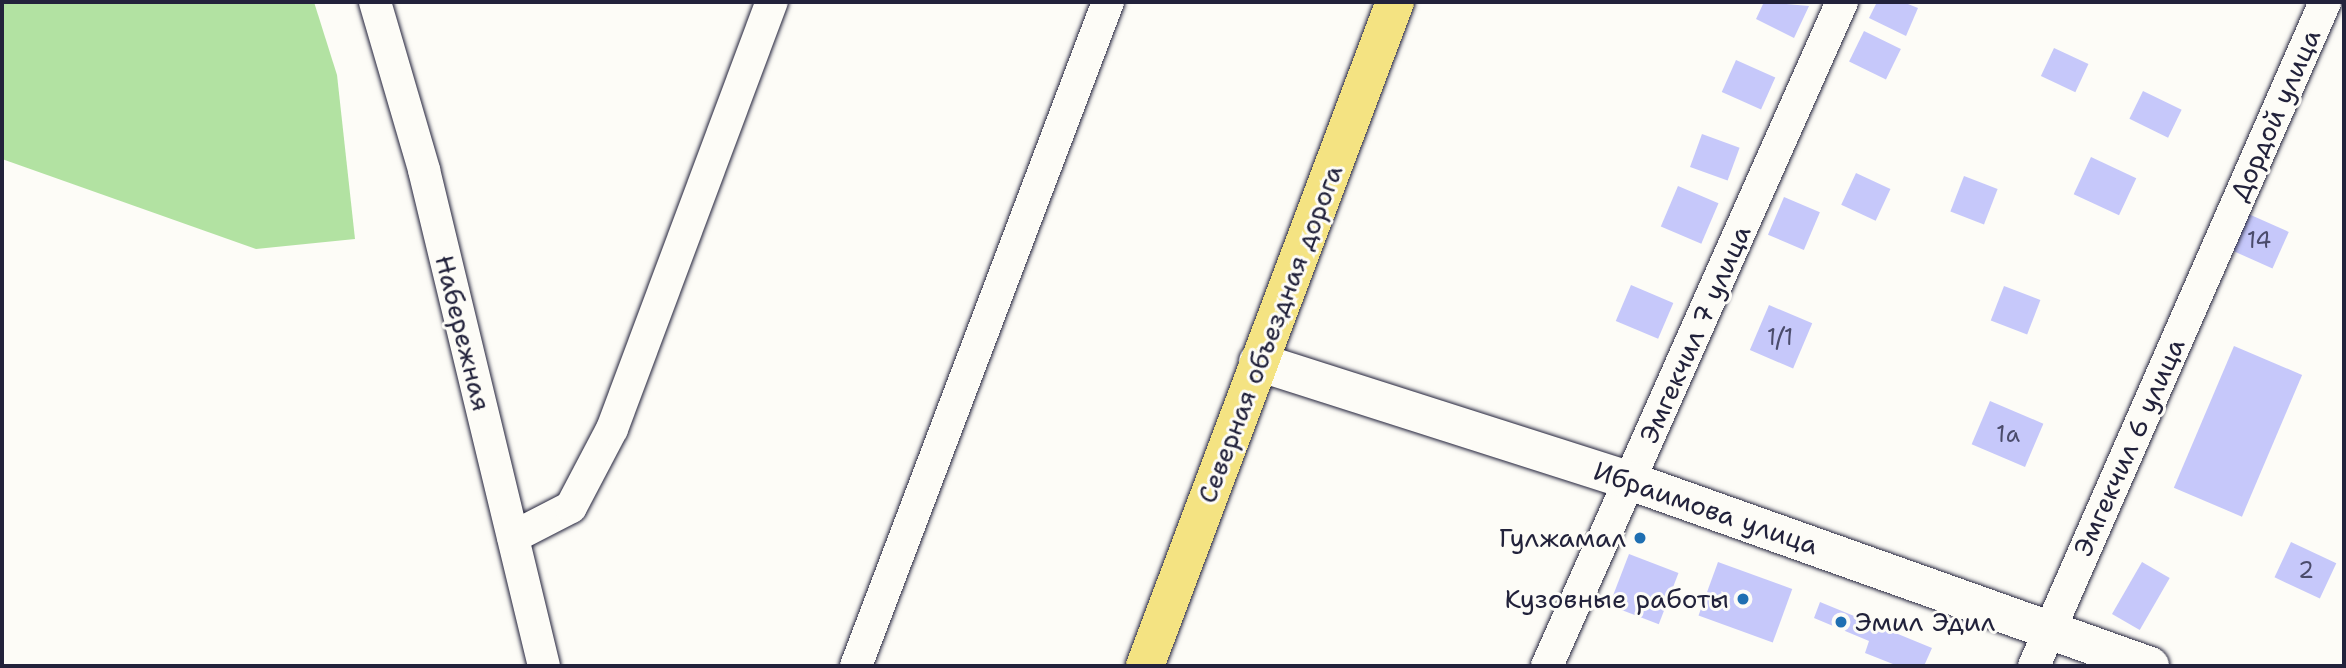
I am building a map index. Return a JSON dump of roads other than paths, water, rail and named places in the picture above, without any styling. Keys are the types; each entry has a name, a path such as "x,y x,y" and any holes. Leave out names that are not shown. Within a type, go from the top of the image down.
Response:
{"highway":[{"name":"Северная объездная дорога","path":"1145,666 1395,2"}],"main road":[{"name":"Ибраимова улица","path":"1258,362 1630,481 2150,666"}],"street":[{"name":"Набережная","path":"375,2 424,170 544,666"},
{"path":"513,537 571,507 612,429 772,2"},
{"path":"856,666 1108,2"},
{"name":"Эмгекчил 7 улица","path":"1546,666 1842,2"},
{"name":"Дордой улица","path":"2225,227 2325,2"},
{"name":"Эмгекчил 6 улица","path":"2034,666 2225,227"}],"place":[{"name":"Гулжамал","path":"1640,538"},
{"name":"Кузовные работы","path":"1743,599"},
{"name":"Эмил Эдил","path":"1841,622"}]}
